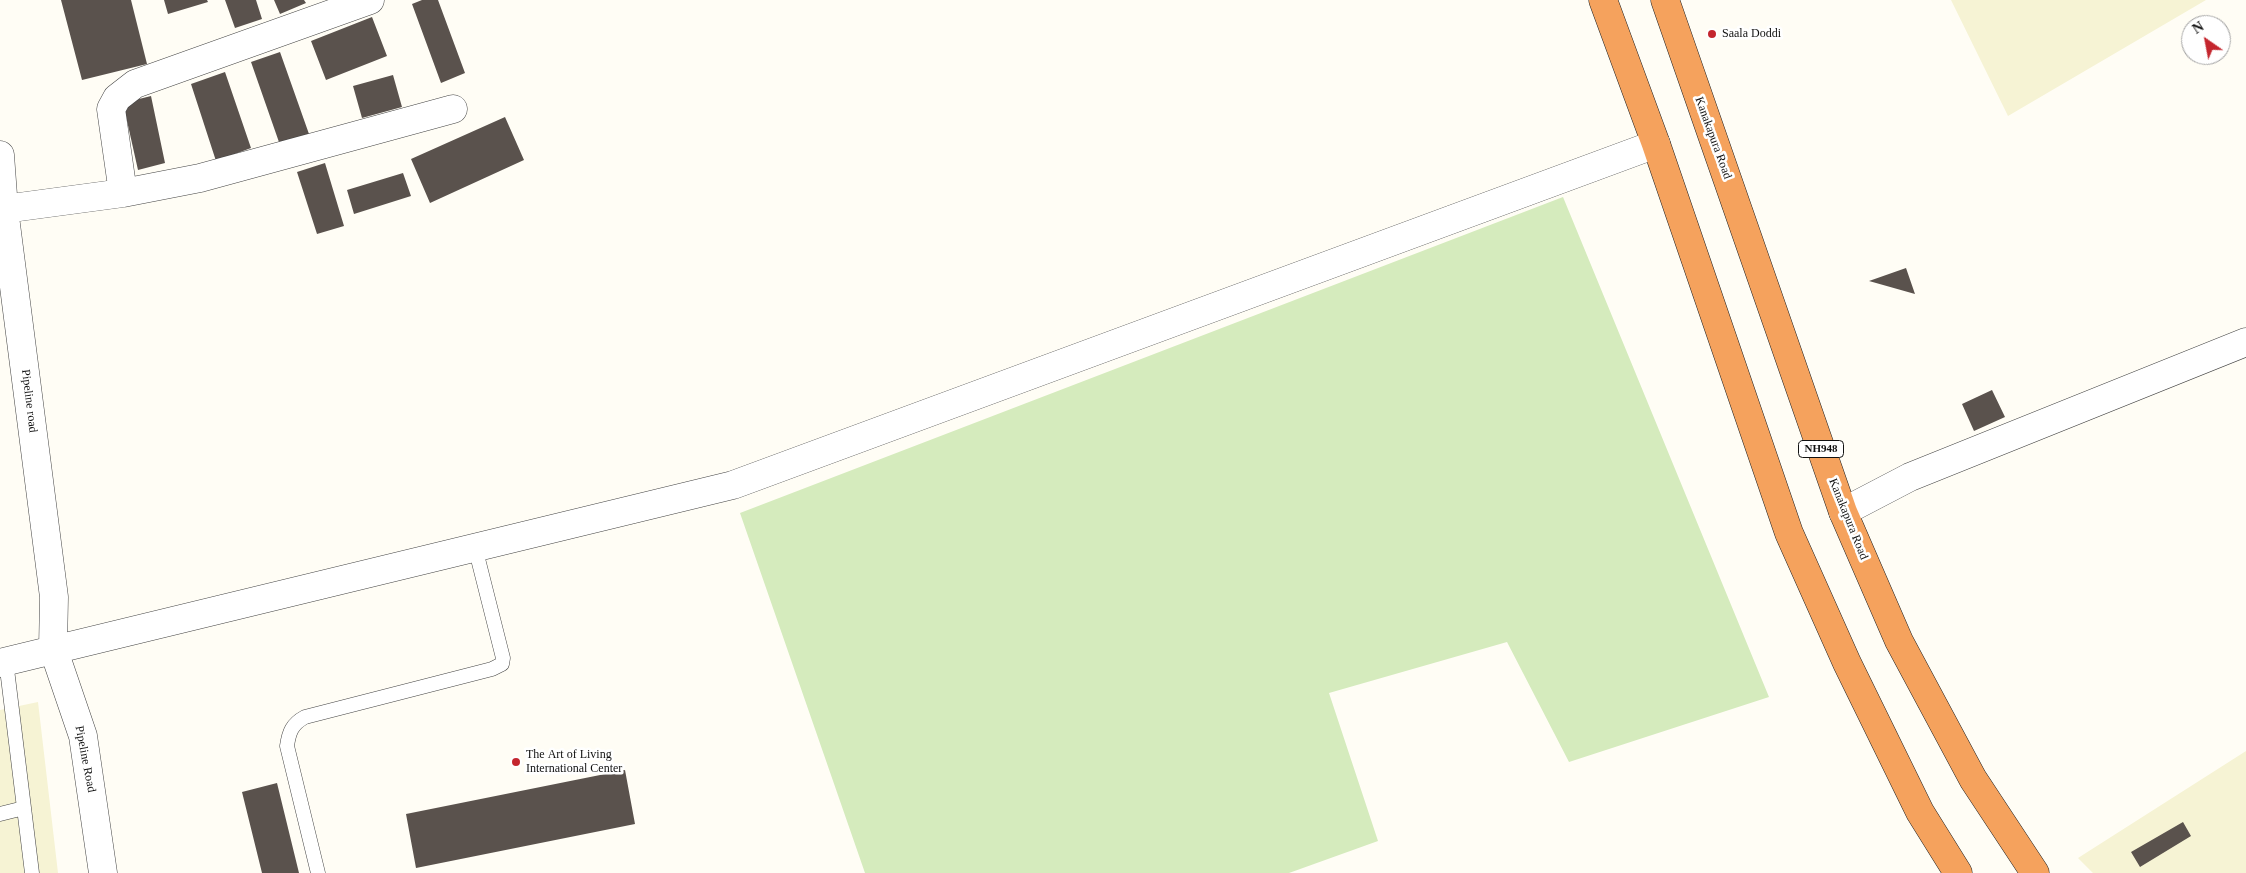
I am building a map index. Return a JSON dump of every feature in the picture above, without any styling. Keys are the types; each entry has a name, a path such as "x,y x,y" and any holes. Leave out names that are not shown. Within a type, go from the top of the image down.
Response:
{"highway":[{"path":"1603,0 1656,144 1789,533 1847,663 1920,812 1958,873"},
{"name":"Kanakapura Road","path":"1665,0 1843,512 1900,641 1973,778 2035,873"}],"street":[{"path":"123,193 111,109 117,98 135,84 370,0"},
{"path":"4,209 123,193 200,178 453,109"},
{"path":"3,662 53,648 733,485 1656,144"},
{"name":"Pipeline road","path":"0,155 4,209 54,597 53,648"},
{"path":"1843,512 1910,477 2246,342"},
{"name":"Pipeline Road","path":"53,648 83,736 103,873"}],"lane":[{"path":"318,873 287,746 289,732 296,722 305,717 492,669 502,664 503,658 475,547"},
{"path":"3,662 32,873"},
{"path":"0,814 24,808"}],"shaded area":[{"path":"1951,0 2206,0 2008,116"},
{"path":"38,702 58,873 0,873 0,710"},
{"path":"2246,751 2246,873 2093,873 2078,858"}],"green space":[{"path":"1563,197 1769,697 1569,762 1507,642 1329,693 1378,841 1289,873 865,873 740,513"}],"building":[{"path":"61,0 131,0 147,64 82,80"},
{"path":"164,0 207,0 208,2 168,14"},
{"path":"225,0 256,0 262,19 235,28"},
{"path":"274,0 304,0 306,3 280,14"},
{"path":"422,0 438,0 465,73 441,83 412,4"},
{"path":"372,17 387,56 326,80 311,41"},
{"path":"280,52 309,134 280,145 251,62"},
{"path":"225,72 251,148 216,161 191,84"},
{"path":"393,75 402,107 362,118 353,86"},
{"path":"151,96 165,163 138,170 123,103"},
{"path":"505,117 524,160 430,203 411,159"},
{"path":"325,163 344,226 317,234 297,172"},
{"path":"403,173 411,196 354,214 347,190"},
{"path":"1906,268 1915,294 1869,281"},
{"path":"1992,390 2005,417 1974,431 1962,404"},
{"path":"625,770 635,824 416,868 406,814"},
{"path":"277,783 299,873 262,873 242,792"},
{"path":"2183,822 2191,836 2140,867 2131,852"}],"place":[{"name":"Saala Doddi","path":"1712,34"},
{"name":"The Art of Living International Center","path":"516,762"}]}
